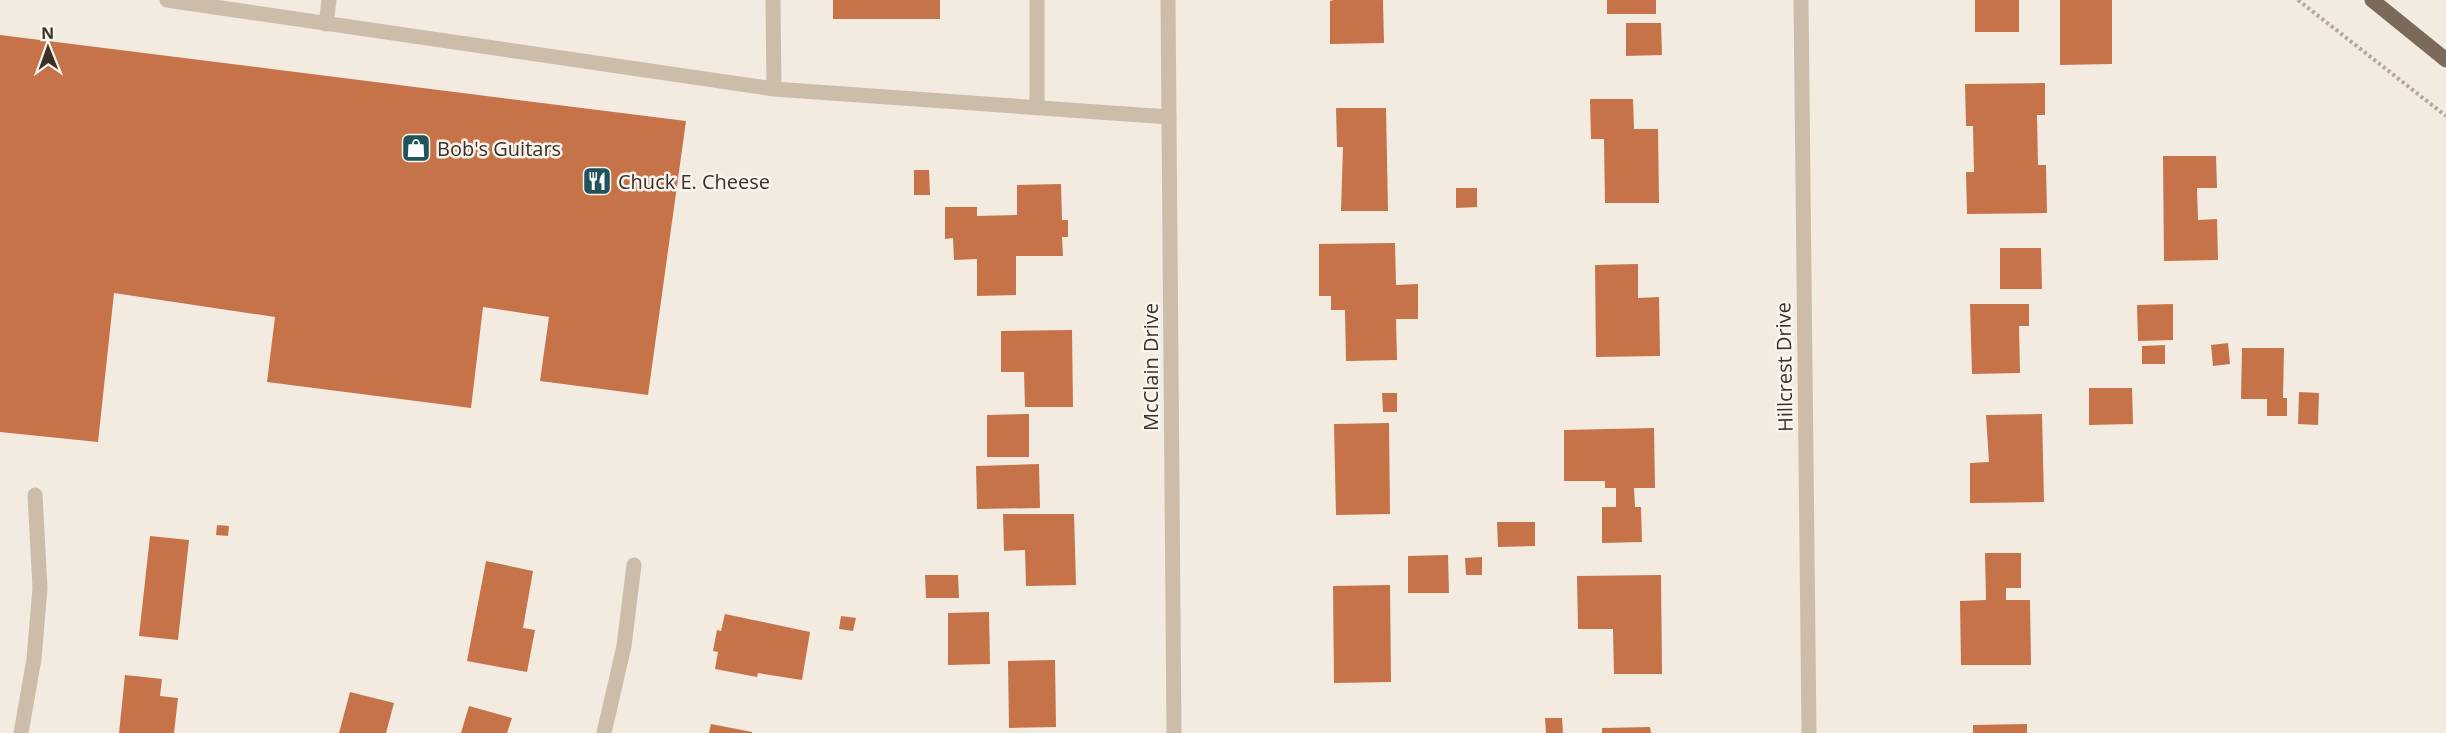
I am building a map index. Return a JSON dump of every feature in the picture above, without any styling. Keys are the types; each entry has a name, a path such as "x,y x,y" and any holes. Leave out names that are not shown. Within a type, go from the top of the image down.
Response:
{"main road":[{"path":"2372,0 2446,60"}],"street":[{"path":"167,0 774,89 1169,117"},
{"path":"326,24 329,0"},
{"path":"773,0 774,89"},
{"path":"1036,107 1037,0"},
{"name":"McClain Drive","path":"1168,0 1174,733"},
{"name":"Hillcrest Drive","path":"1801,0 1809,733"},
{"path":"21,733 34,659 40,588 35,495"},
{"path":"604,733 624,646 634,565"}],"path":[{"path":"2298,0 2446,116"}],"building":[{"path":"833,0 940,0 940,19 833,19"},
{"path":"1383,0 1384,43 1330,44 1330,1"},
{"path":"1607,0 1656,0 1656,14 1607,14"},
{"path":"1975,0 2019,0 2019,32 1975,32"},
{"path":"2060,0 2112,0 2112,64 2060,65"},
{"path":"1626,23 1661,23 1662,55 1626,56"},
{"path":"0,35 686,121 648,395 540,381 549,317 483,307 471,408 267,382 275,317 114,293 98,442 0,432"},
{"path":"2045,83 2045,115 2037,115 2038,165 2046,165 2047,213 1967,214 1966,172 1974,172 1973,126 1966,126 1965,84"},
{"path":"1590,99 1633,99 1634,129 1658,129 1659,203 1605,203 1604,139 1591,139"},
{"path":"1336,108 1386,108 1388,211 1341,211 1343,147 1337,147"},
{"path":"2163,156 2216,156 2217,188 2197,188 2198,220 2217,219 2218,260 2164,261"},
{"path":"914,170 929,170 930,195 914,195"},
{"path":"1061,184 1062,220 1068,220 1068,237 1062,237 1063,256 1016,256 1016,295 977,296 977,259 954,260 953,238 945,239 945,207 977,207 977,216 1017,215 1017,185"},
{"path":"1456,188 1477,188 1477,207 1456,208"},
{"path":"1395,243 1396,285 1418,284 1418,319 1396,319 1397,360 1346,361 1345,310 1331,310 1331,296 1319,296 1319,244"},
{"path":"2000,248 2041,248 2042,289 2000,289"},
{"path":"1638,264 1638,298 1659,297 1660,356 1596,357 1595,265"},
{"path":"1970,304 2029,304 2029,326 2019,326 2020,373 1972,374"},
{"path":"2173,304 2173,340 2138,341 2137,305"},
{"path":"1072,330 1073,407 1025,407 1024,372 1001,372 1001,331"},
{"path":"2228,343 2230,364 2213,366 2211,345"},
{"path":"2165,345 2165,364 2142,364 2142,346"},
{"path":"2242,348 2284,348 2283,398 2287,398 2287,416 2267,416 2267,399 2241,399"},
{"path":"2089,388 2132,388 2133,424 2089,425"},
{"path":"2299,392 2319,393 2318,425 2298,424"},
{"path":"1382,393 1397,393 1397,412 1383,412"},
{"path":"1029,414 1029,457 987,457 987,415"},
{"path":"2042,414 2044,502 1970,503 1970,463 1989,462 1986,415"},
{"path":"1389,423 1390,514 1336,515 1334,424"},
{"path":"1654,428 1655,488 1634,488 1635,507 1641,507 1642,542 1602,543 1602,507 1616,507 1616,488 1605,488 1605,481 1564,481 1564,430"},
{"path":"1039,464 1040,508 977,509 976,466"},
{"path":"1003,514 1074,514 1076,585 1026,586 1025,550 1004,551"},
{"path":"1497,522 1535,522 1535,546 1498,547"},
{"path":"217,525 229,526 228,536 216,535"},
{"path":"150,536 189,540 178,640 139,636"},
{"path":"1985,553 2021,553 2021,588 2006,588 2006,600 2030,600 2031,665 1961,665 1960,601 1986,600"},
{"path":"1448,555 1449,593 1408,593 1408,556"},
{"path":"1482,557 1482,575 1466,575 1465,558"},
{"path":"486,561 533,571 523,628 535,630 527,672 467,661"},
{"path":"925,575 958,575 959,598 926,598"},
{"path":"1661,575 1662,674 1614,674 1613,629 1578,629 1577,576"},
{"path":"1390,585 1391,682 1334,683 1333,586"},
{"path":"989,612 990,664 948,665 948,613"},
{"path":"725,614 810,632 802,680 758,673 757,677 715,669 718,652 713,651 717,630 721,631"},
{"path":"841,616 856,618 853,631 839,629"},
{"path":"1055,660 1056,727 1009,728 1008,661"},
{"path":"125,675 162,679 160,696 178,698 174,733 119,733"},
{"path":"350,692 394,703 386,733 339,733"},
{"path":"469,706 512,718 507,733 461,733"},
{"path":"1545,718 1562,718 1563,733 1546,733"},
{"path":"711,724 752,732 752,733 709,733"},
{"path":"2027,724 2027,733 1973,733 1973,725"},
{"path":"1650,727 1651,733 1602,733 1602,728"}],"place":[{"name":"Bob's Guitars","path":"416,148"},
{"name":"Chuck E. Cheese","path":"597,181"}]}
